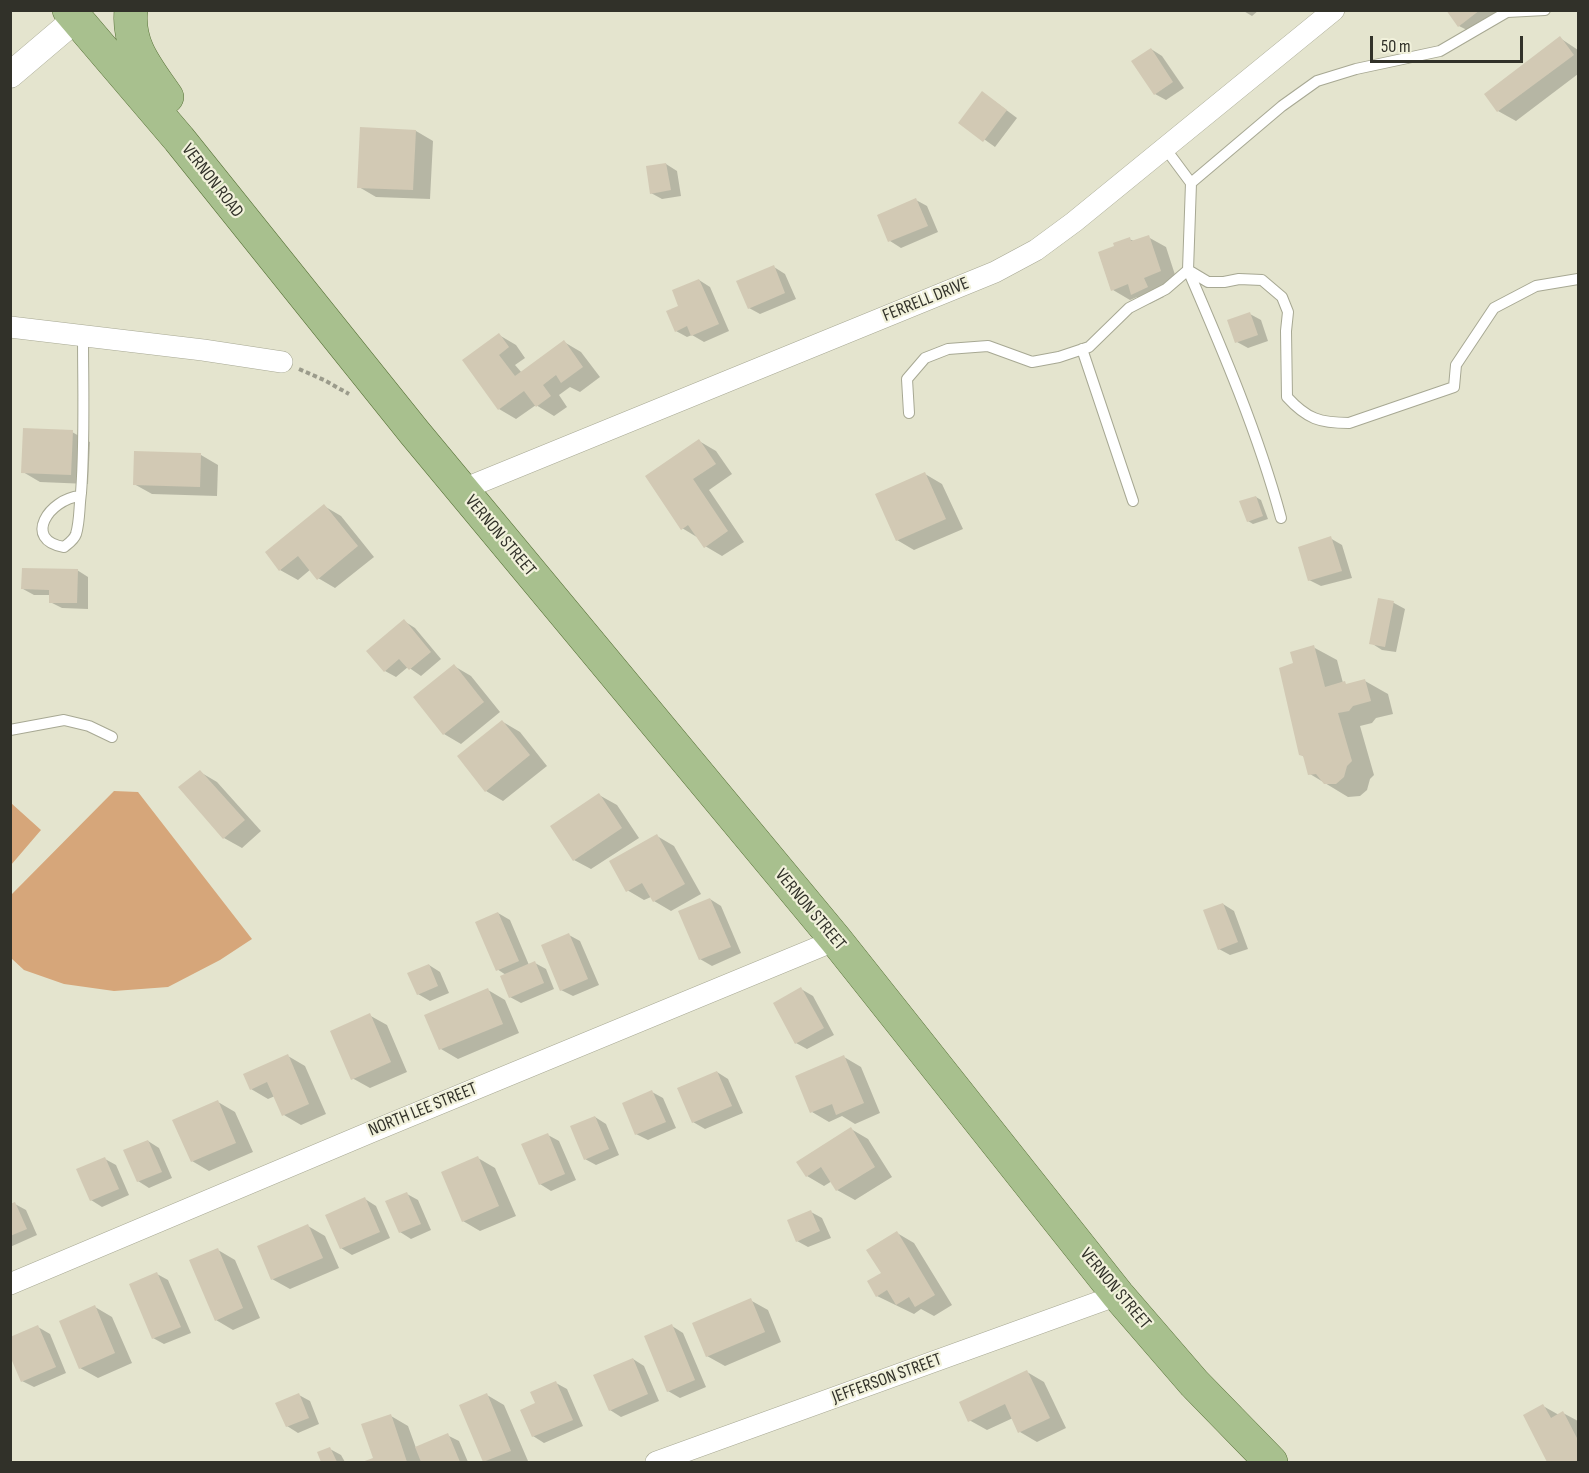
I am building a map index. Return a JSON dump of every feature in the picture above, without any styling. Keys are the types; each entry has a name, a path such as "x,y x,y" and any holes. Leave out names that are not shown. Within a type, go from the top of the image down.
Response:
{"main road":[{"path":"130,10 129,27 138,55 181,118 213,183"},
{"name":"VERNON ROAD","path":"73,15 179,139 351,356"},
{"name":"VERNON STREET","path":"351,356 836,940 1118,1295 1194,1383 1271,1462"}],"street":[{"name":"FERRELL DRIVE","path":"461,490 995,272 1036,250 1334,10"},
{"path":"10,75 73,15"},
{"path":"10,327 203,350 282,362"},
{"name":"NORTH LEE STREET","path":"10,1284 371,1131 836,940"},
{"name":"JEFFERSON STREET","path":"656,1462 1118,1295"}],"lane":[{"path":"1191,183 1282,106 1317,81 1356,69 1440,51 1507,12 1545,10"},
{"path":"1165,148 1191,183 1188,270 1222,349 1264,461 1281,518"},
{"path":"1188,270 1208,282 1239,279 1262,280 1282,297 1288,312 1287,397 1298,410 1311,419 1335,423 1350,423 1454,387 1456,365 1494,308 1536,286 1578,279"},
{"path":"909,413 908,379 925,358 948,349 988,346 1032,362 1059,357 1089,347 1129,308 1166,289 1188,270"},
{"path":"80,496 62,500 47,515 42,530 45,538 53,544 64,547 76,536 83,469 83,335"},
{"path":"1082,349 1133,501"},
{"path":"10,730 64,720 89,726 112,737"}],"path":[{"path":"282,362 324,380 353,397"}],"shaded area":[{"path":"114,791 138,792 252,939 220,960 168,987 114,991 64,984 24,970 11,958 11,895"},
{"path":"11,803 41,830 11,865"}],"building":[{"path":"1446,10 1480,10 1458,27"},
{"path":"1560,36 1574,55 1497,112 1484,94"},
{"path":"1151,48 1173,82 1154,95 1131,61"},
{"path":"982,91 1007,110 983,142 958,123"},
{"path":"360,127 416,130 413,190 357,188"},
{"path":"666,163 671,190 650,194 646,166"},
{"path":"916,198 928,226 888,242 877,215"},
{"path":"1149,235 1161,271 1144,278 1148,287 1131,295 1128,284 1111,291 1098,252 1130,237 1131,241"},
{"path":"774,265 785,293 748,309 736,281"},
{"path":"699,279 719,324 691,336 687,326 675,332 666,311 678,306 672,290"},
{"path":"1250,312 1258,335 1235,343 1227,320"},
{"path":"499,333 509,347 499,355 515,376 564,340 583,367 561,383 556,375 543,385 551,396 536,407 524,391 498,410 462,360"},
{"path":"23,428 73,430 71,475 21,473"},
{"path":"699,439 716,464 693,479 728,531 704,548 688,525 681,530 645,476"},
{"path":"134,451 201,453 200,487 133,485"},
{"path":"925,472 946,519 896,541 875,494"},
{"path":"1256,496 1263,516 1247,522 1239,501"},
{"path":"324,504 358,546 317,580 298,556 279,571 265,552"},
{"path":"1331,536 1342,571 1308,581 1298,547"},
{"path":"22,568 78,569 77,603 49,603 49,590 21,589"},
{"path":"1378,598 1394,601 1385,647 1369,644"},
{"path":"404,619 431,652 409,670 399,659 384,672 366,651"},
{"path":"1314,645 1325,687 1345,681 1346,684 1365,679 1371,701 1353,706 1349,711 1338,713 1352,761 1347,766 1344,777 1336,784 1324,784 1316,774 1308,775 1303,756 1299,755 1279,668 1293,663 1290,652"},
{"path":"454,664 484,702 443,735 413,697"},
{"path":"502,720 530,755 485,792 457,756"},
{"path":"200,770 245,820 223,839 178,787"},
{"path":"599,793 622,828 573,861 550,826"},
{"path":"657,834 685,884 653,902 642,883 626,892 609,861"},
{"path":"710,898 731,947 699,960 678,911"},
{"path":"1223,903 1238,942 1218,950 1203,910"},
{"path":"498,912 519,961 496,971 475,922"},
{"path":"569,933 588,979 560,991 541,945"},
{"path":"535,961 544,983 509,998 500,976"},
{"path":"429,964 438,986 417,995 407,973"},
{"path":"801,987 824,1028 795,1044 773,1003"},
{"path":"488,988 503,1024 439,1050 424,1015"},
{"path":"370,1013 391,1062 351,1080 330,1031"},
{"path":"288,1054 309,1104 282,1116 267,1082 250,1090 243,1074"},
{"path":"844,1055 864,1103 836,1115 832,1104 810,1113 795,1076"},
{"path":"717,1071 732,1106 692,1123 677,1088"},
{"path":"652,1090 666,1122 635,1135 622,1103"},
{"path":"218,1100 236,1143 191,1162 172,1120"},
{"path":"595,1116 609,1149 584,1160 570,1126"},
{"path":"851,1127 875,1167 836,1191 821,1167 806,1177 796,1162"},
{"path":"548,1133 565,1174 539,1185 521,1144"},
{"path":"148,1140 162,1172 137,1182 123,1150"},
{"path":"478,1156 499,1206 462,1222 441,1172"},
{"path":"105,1157 119,1189 90,1201 76,1169"},
{"path":"407,1192 421,1224 399,1233 385,1201"},
{"path":"365,1197 380,1232 340,1249 325,1215"},
{"path":"15,1202 27,1229 10,1236 10,1204"},
{"path":"811,1210 820,1231 796,1242 787,1220"},
{"path":"308,1224 323,1258 271,1280 257,1246"},
{"path":"897,1231 935,1295 915,1307 909,1297 896,1305 887,1290 876,1297 867,1281 881,1273 866,1250"},
{"path":"218,1248 243,1308 215,1321 189,1260"},
{"path":"157,1272 181,1327 152,1339 129,1284"},
{"path":"751,1298 765,1332 706,1357 692,1323"},
{"path":"95,1305 115,1353 79,1369 59,1321"},
{"path":"672,1324 695,1380 667,1392 644,1336"},
{"path":"38,1325 56,1367 21,1382 10,1356 10,1337"},
{"path":"633,1358 648,1394 609,1411 593,1375"},
{"path":"1027,1370 1050,1418 1018,1433 1005,1404 968,1422 959,1402"},
{"path":"556,1381 573,1420 532,1437 520,1410 535,1403 530,1392"},
{"path":"299,1393 309,1418 286,1427 275,1403"},
{"path":"487,1393 511,1451 483,1462 459,1405"},
{"path":"1543,1404 1551,1418 1563,1411 1578,1440 1578,1462 1547,1462 1523,1415"},
{"path":"391,1414 407,1462 362,1462 373,1458 361,1424"},
{"path":"448,1433 460,1462 421,1462 415,1447"},
{"path":"330,1447 337,1462 321,1462 317,1452"}]}
